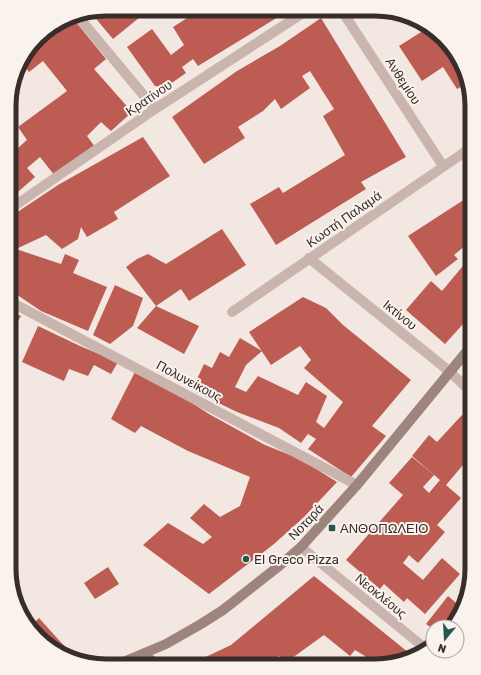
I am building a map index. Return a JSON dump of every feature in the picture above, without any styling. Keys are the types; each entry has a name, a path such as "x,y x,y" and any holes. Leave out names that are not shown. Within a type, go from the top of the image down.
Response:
{"main road":[{"name":"Νοταρά","path":"132,659 166,644 223,610 279,566 301,546 357,485 465,353"},
{"path":"143,655 149,659"}],"street":[{"name":"Κρατίνου","path":"16,204 155,109 298,16"},
{"name":"Ανθεμίου","path":"346,16 443,166"},
{"path":"81,20 155,109"},
{"name":"Κωστή Παλαμά","path":"232,312 465,152"},
{"name":"Ικτίνου","path":"309,258 465,387"},
{"name":"Πολυνείκους","path":"16,304 357,485"},
{"name":"Νεοκλέους","path":"301,546 422,646"}],"building":[{"path":"141,16 113,39 94,17"},
{"path":"190,16 280,16 198,66 193,59 182,67 186,73 166,87 155,86 127,47 152,29 171,55 184,45 173,27"},
{"path":"321,18 406,157 361,182 366,189 276,245 250,204 279,187 283,193 345,155 323,116 334,109 310,71 302,76 310,88 281,109 275,99 263,111 238,127 245,138 204,164 172,117 237,71 280,46"},
{"path":"75,22 106,59 94,69 132,112 111,131 101,122 87,136 95,147 55,176 40,157 27,168 35,177 16,194 16,150 27,140 18,127 67,91 43,61 29,72 25,67 38,47 56,31"},
{"path":"424,30 439,42 450,56 456,66 462,86 457,89 443,67 422,81 399,46"},
{"path":"143,137 170,176 114,212 118,219 87,237 81,227 78,239 62,249 46,235 16,249 16,213 58,185"},
{"path":"465,199 465,246 454,255 458,259 436,276 408,236"},
{"path":"222,229 246,265 189,301 181,289 156,306 126,267 137,259 148,254 166,264"},
{"path":"16,249 61,264 65,254 79,260 73,273 107,287 88,331 41,311 16,294"},
{"path":"465,263 465,322 445,344 406,310 431,281 442,291"},
{"path":"115,285 143,298 133,326 110,344 93,335"},
{"path":"303,297 326,308 343,325 411,380 372,426 386,436 351,477 308,449 316,439 308,434 301,443 279,428 237,412 192,390 204,364 212,368 220,352 229,357 240,338 261,351 249,332","holes":["300,346 311,360 304,368 343,402 324,428 316,422 327,396 306,382 298,395 258,376 246,392 235,387 246,365 262,351 271,365"]},
{"path":"156,306 199,326 184,354 137,328"},
{"path":"16,314 21,316 16,324"},
{"path":"38,326 118,362 111,374 94,365 88,376 69,369 64,381 22,362"},
{"path":"136,370 166,386 209,414 265,445 300,459 337,482 304,517 274,544 209,594 143,545 168,523 203,544 212,537 190,518 204,504 220,517 240,506 250,477 188,451 141,426 135,433 111,419"},
{"path":"462,415 465,418 465,467 463,465 446,485 461,498 437,525 445,532 418,563 409,555 403,563 423,580 442,558 460,574 425,614 407,598 404,602 384,584 380,589 346,560 403,495 389,483 412,457 434,475 423,487 429,493 440,480 412,456 429,435 437,442"},
{"path":"108,567 119,584 95,599 84,583"},
{"path":"314,576 408,652 381,659 364,659 365,656 355,650 350,656 324,635 291,659 284,659 279,656 273,659 201,659 231,645"},
{"path":"448,596 458,604 450,619 430,619"},
{"path":"39,618 66,648 61,647 42,633 34,623"}],"place":[{"name":"ΑΝΘΟΠΩΛΕΙΟ","path":"332,528"},
{"name":"El Greco Pizza","path":"246,559"}]}
